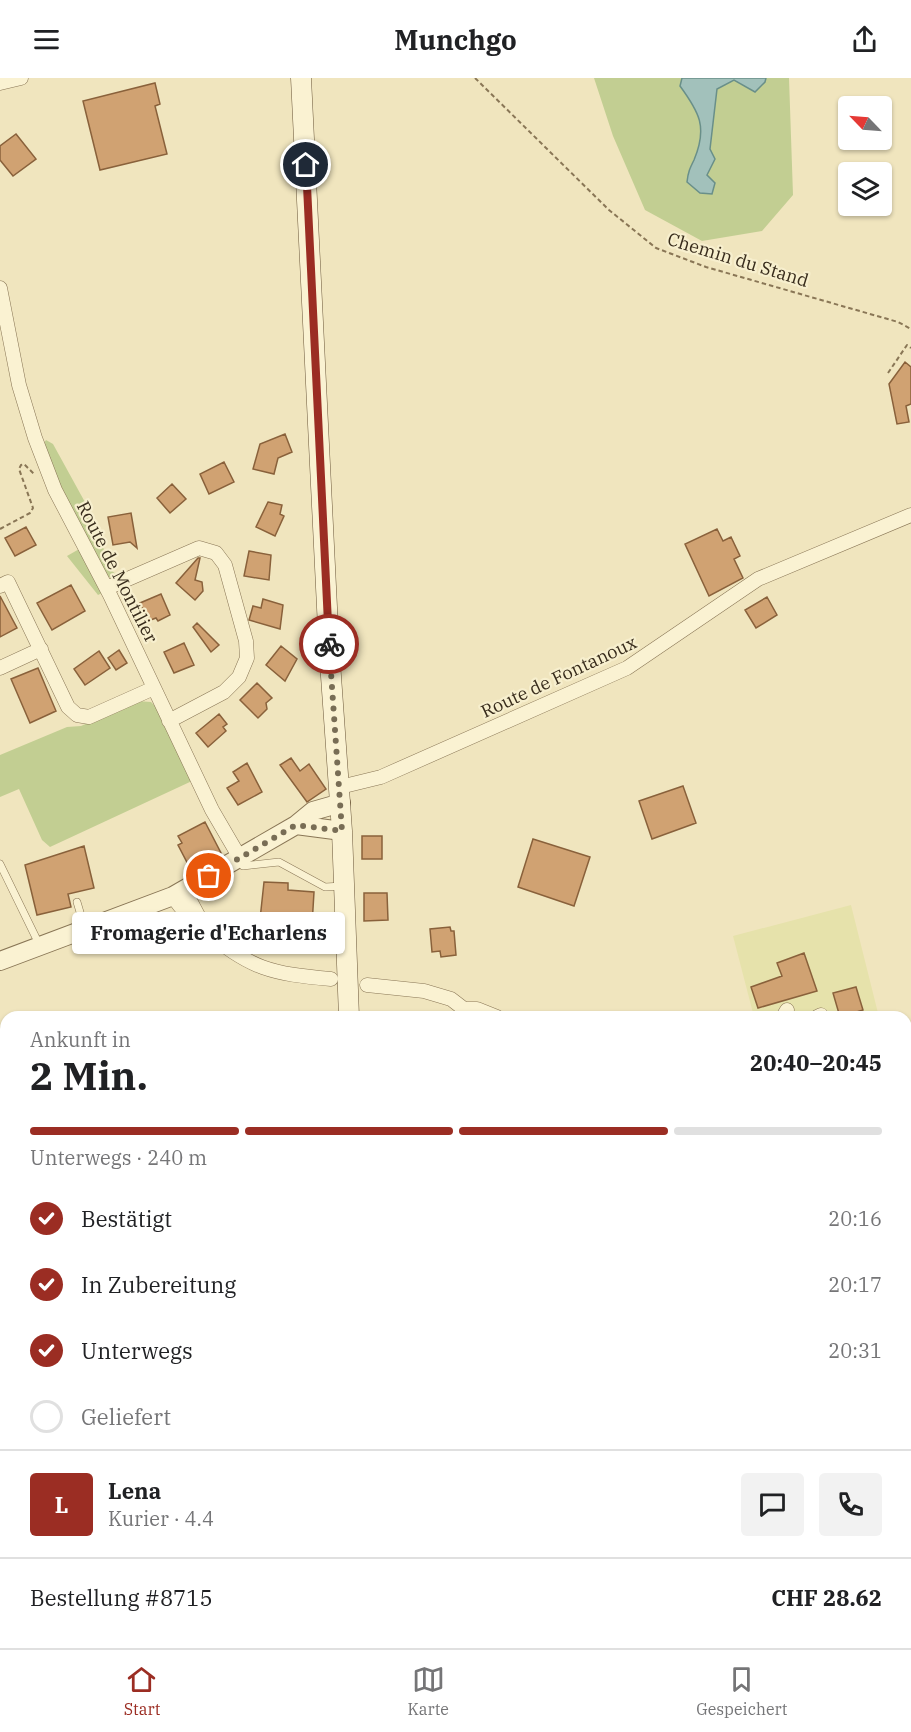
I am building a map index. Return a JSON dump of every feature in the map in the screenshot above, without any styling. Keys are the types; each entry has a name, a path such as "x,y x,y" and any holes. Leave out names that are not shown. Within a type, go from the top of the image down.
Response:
{"main road":[{"path":"301,78 329,648 342,831 349,1011"}],"street":[{"path":"2,86 21,78"},
{"name":"Route de Montilier","path":"0,288 19,385 34,438 53,486 107,588 212,810 240,858"},
{"name":"Route de Fontanoux","path":"340,795 617,673 657,650 758,579 911,515"},
{"path":"107,588 199,548 216,553 225,565 246,641 247,658 239,677 224,692 169,721"},
{"path":"4,584 41,650 68,707 77,715 89,717 154,688"},
{"path":"0,668 41,650"},
{"path":"0,961 86,931 179,893 296,825 313,811 340,795"},
{"path":"296,825 342,831"},
{"path":"179,893 211,935 227,950 258,967 290,975 331,979"},
{"path":"367,985 424,991 451,999 460,1011"}],"lane":[{"path":"240,858 243,866 279,862 325,887 344,886"},
{"path":"0,864 40,947"},
{"path":"77,902 86,931"}],"path":[{"name":"Chemin du Stand","path":"475,78 609,210 656,248 706,267 898,322 911,329"},
{"path":"888,373 906,345 911,348"},
{"path":"0,529 30,513 33,508 19,469 21,465 24,464 46,488 53,486"}],"shaded area":[{"path":"851,905 878,1011 752,1011 733,936"}],"green space":[{"path":"594,78 789,78 793,195 762,231 702,241 645,210 613,136"},
{"path":"46,440 53,444 97,524 109,569 116,574 129,574 113,579 107,576 95,559 41,447"},
{"path":"81,548 104,592 98,595 67,556"},
{"path":"137,701 151,702 159,710 192,781 50,847 42,840 19,789 0,797 0,755 67,727 81,726"}],"water":[{"path":"682,78 766,78 755,92 734,80 717,89 710,149 715,159 707,175 715,183 712,194 700,193 687,182 698,148 701,129 696,112 680,86"}],"building":[{"path":"155,83 160,104 155,106 167,154 100,170 83,101"},
{"path":"16,134 36,159 13,176 0,160 0,146"},
{"path":"905,362 911,367 911,404 906,406 909,422 897,424 889,384"},
{"path":"285,434 292,452 278,458 274,474 253,469 260,444"},
{"path":"224,462 234,482 209,494 200,474"},
{"path":"172,484 186,499 170,513 157,498"},
{"path":"268,502 282,505 280,514 284,516 275,536 256,527"},
{"path":"131,513 137,548 130,542 113,545 108,517"},
{"path":"26,527 36,545 15,556 5,538"},
{"path":"717,529 723,541 731,537 740,556 734,559 743,578 709,596 685,544"},
{"path":"249,551 271,555 269,580 244,576"},
{"path":"200,558 195,580 202,582 203,591 195,600 176,583"},
{"path":"71,585 85,611 52,630 37,603"},
{"path":"161,594 170,615 158,621 156,618 148,621 140,603"},
{"path":"0,596 17,628 0,637"},
{"path":"767,597 777,615 756,628 745,610"},
{"path":"263,599 283,605 280,629 249,620 253,606 261,608"},
{"path":"197,623 219,645 211,652 193,627"},
{"path":"184,643 194,665 174,673 164,652"},
{"path":"281,646 297,659 285,681 266,665"},
{"path":"119,650 127,663 116,670 108,658"},
{"path":"99,651 110,668 85,685 74,669"},
{"path":"38,668 56,711 30,723 11,679"},
{"path":"257,683 272,698 266,703 267,709 258,718 240,700"},
{"path":"219,714 227,724 223,727 226,731 208,747 196,733"},
{"path":"291,758 300,771 309,764 326,789 307,802 280,765"},
{"path":"247,763 262,792 238,805 227,788 239,781 233,772"},
{"path":"683,786 696,823 652,839 639,801"},
{"path":"205,822 221,853 191,870 178,845 182,843 178,836"},
{"path":"362,836 382,836 382,859 362,859"},
{"path":"533,839 590,857 574,906 518,887"},
{"path":"84,846 94,888 68,894 71,907 37,915 25,865"},
{"path":"264,882 288,883 288,890 314,892 312,925 297,924 296,941 258,938"},
{"path":"364,893 387,893 388,920 364,921"},
{"path":"450,927 451,931 454,931 456,955 441,957 440,951 432,952 430,929"},
{"path":"804,953 817,991 758,1008 751,987 782,976 777,963"},
{"path":"856,987 863,1010 838,1011 833,993"}],"way so far":[{"path":"209,876 296,825 342,831 339,757 329,644"}],"place":[{"name":"Fromagerie d'Echarlens","path":"209,876"}],"route":[{"path":"306,165 329,644"}]}
